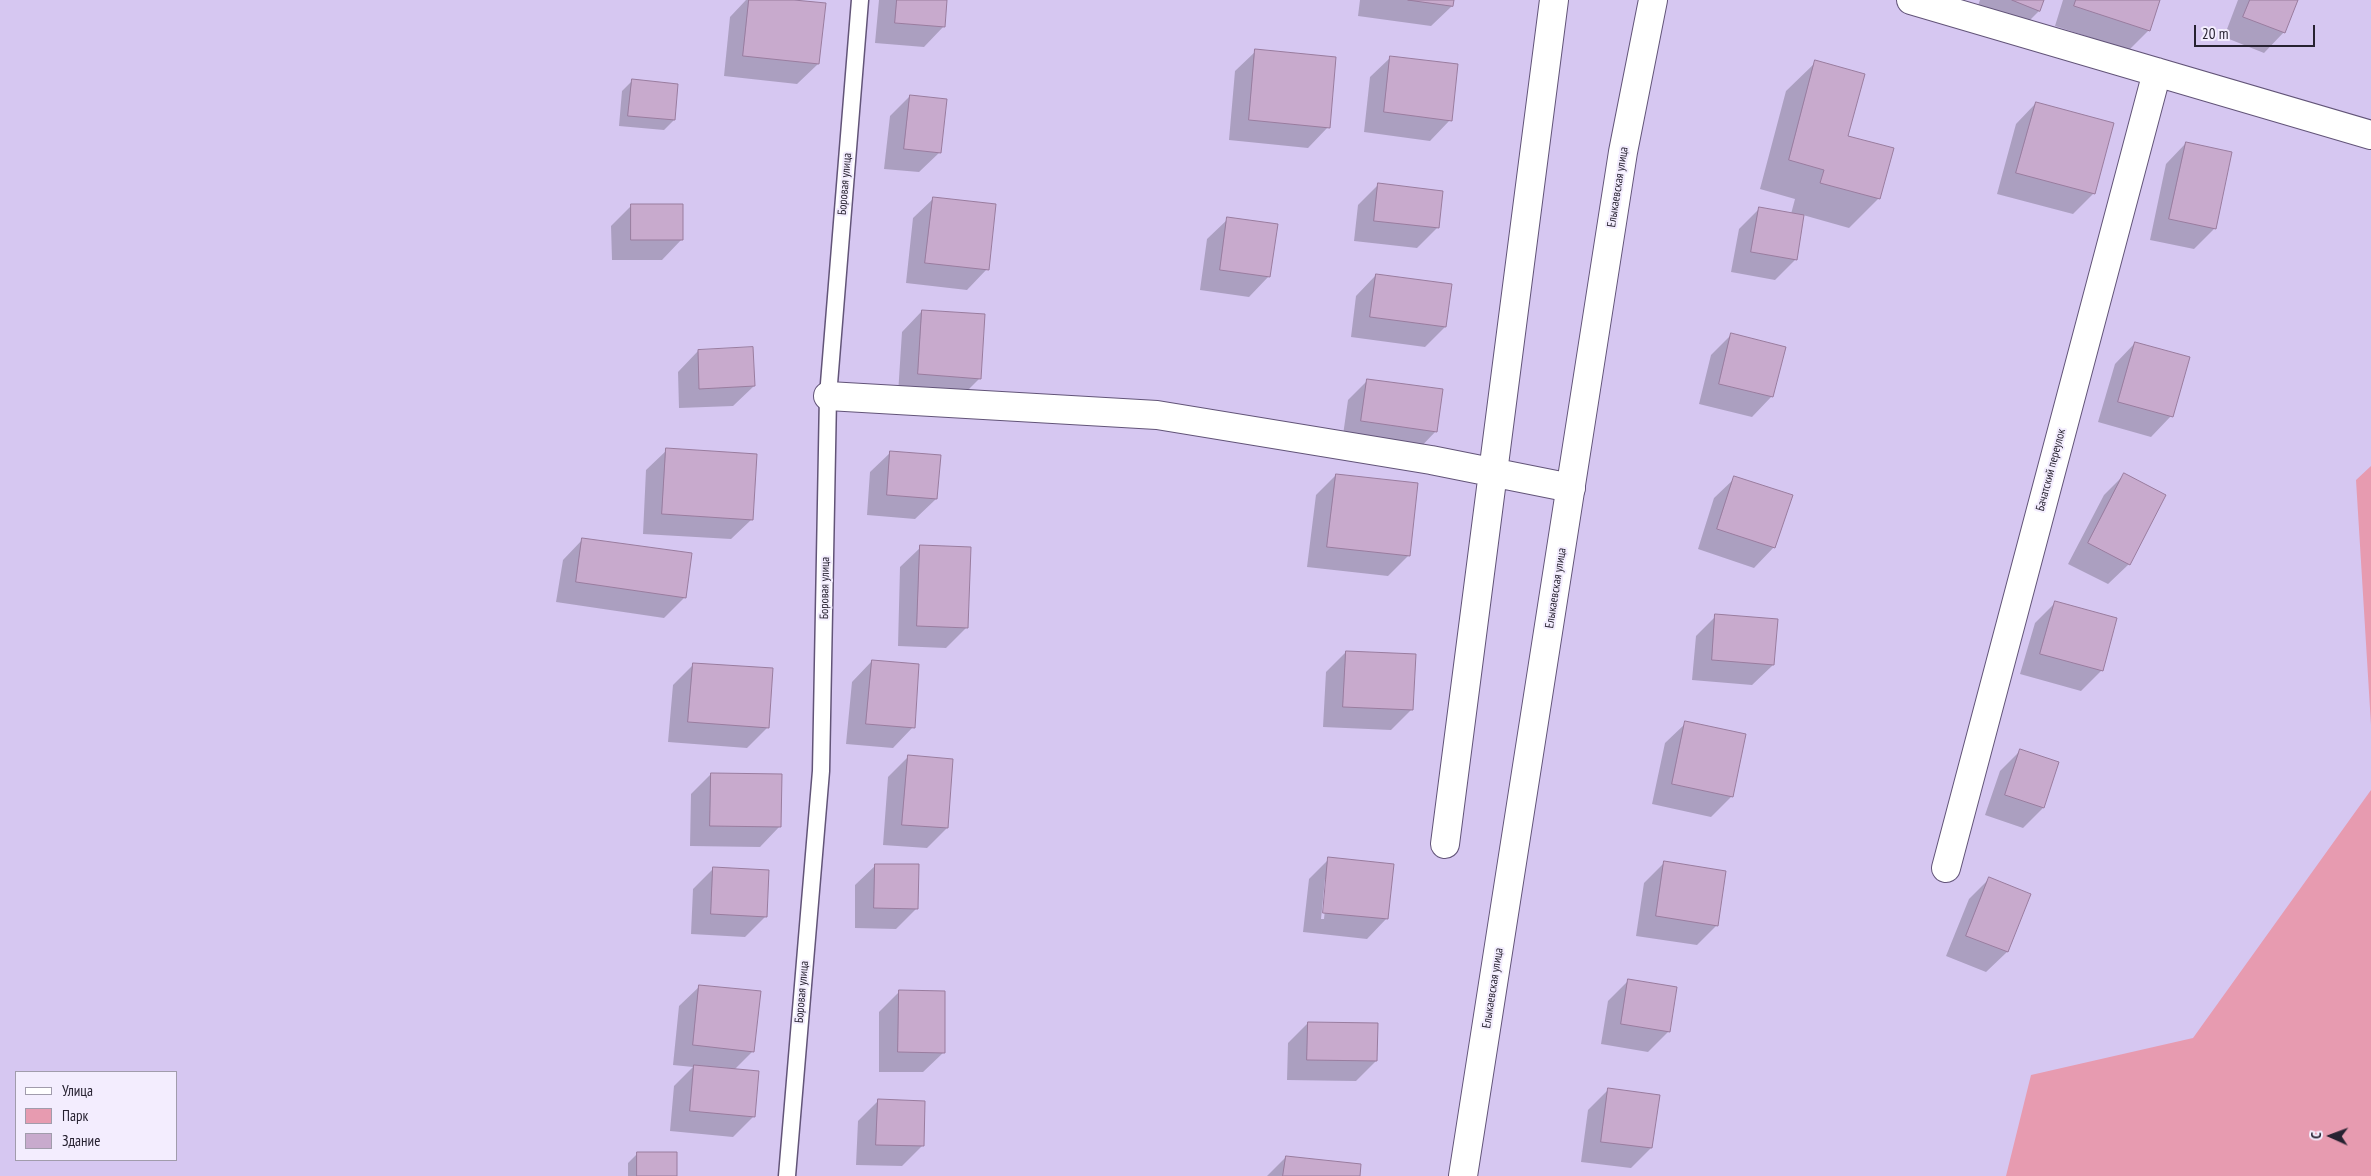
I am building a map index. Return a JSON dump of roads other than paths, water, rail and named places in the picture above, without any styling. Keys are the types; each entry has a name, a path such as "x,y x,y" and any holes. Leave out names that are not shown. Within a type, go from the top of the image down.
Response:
{"street":[{"path":"1445,844 1554,0"},
{"name":"Елыкаевская улица","path":"1463,1176 1624,152 1653,0"},
{"path":"1910,0 2371,135"},
{"name":"Бачатский переулок","path":"1946,868 2157,72"},
{"path":"828,396 1157,415 1431,460 1493,474 1571,488"}],"lane":[{"name":"Боровая улица","path":"787,1176 821,771 828,396 860,0"}]}
